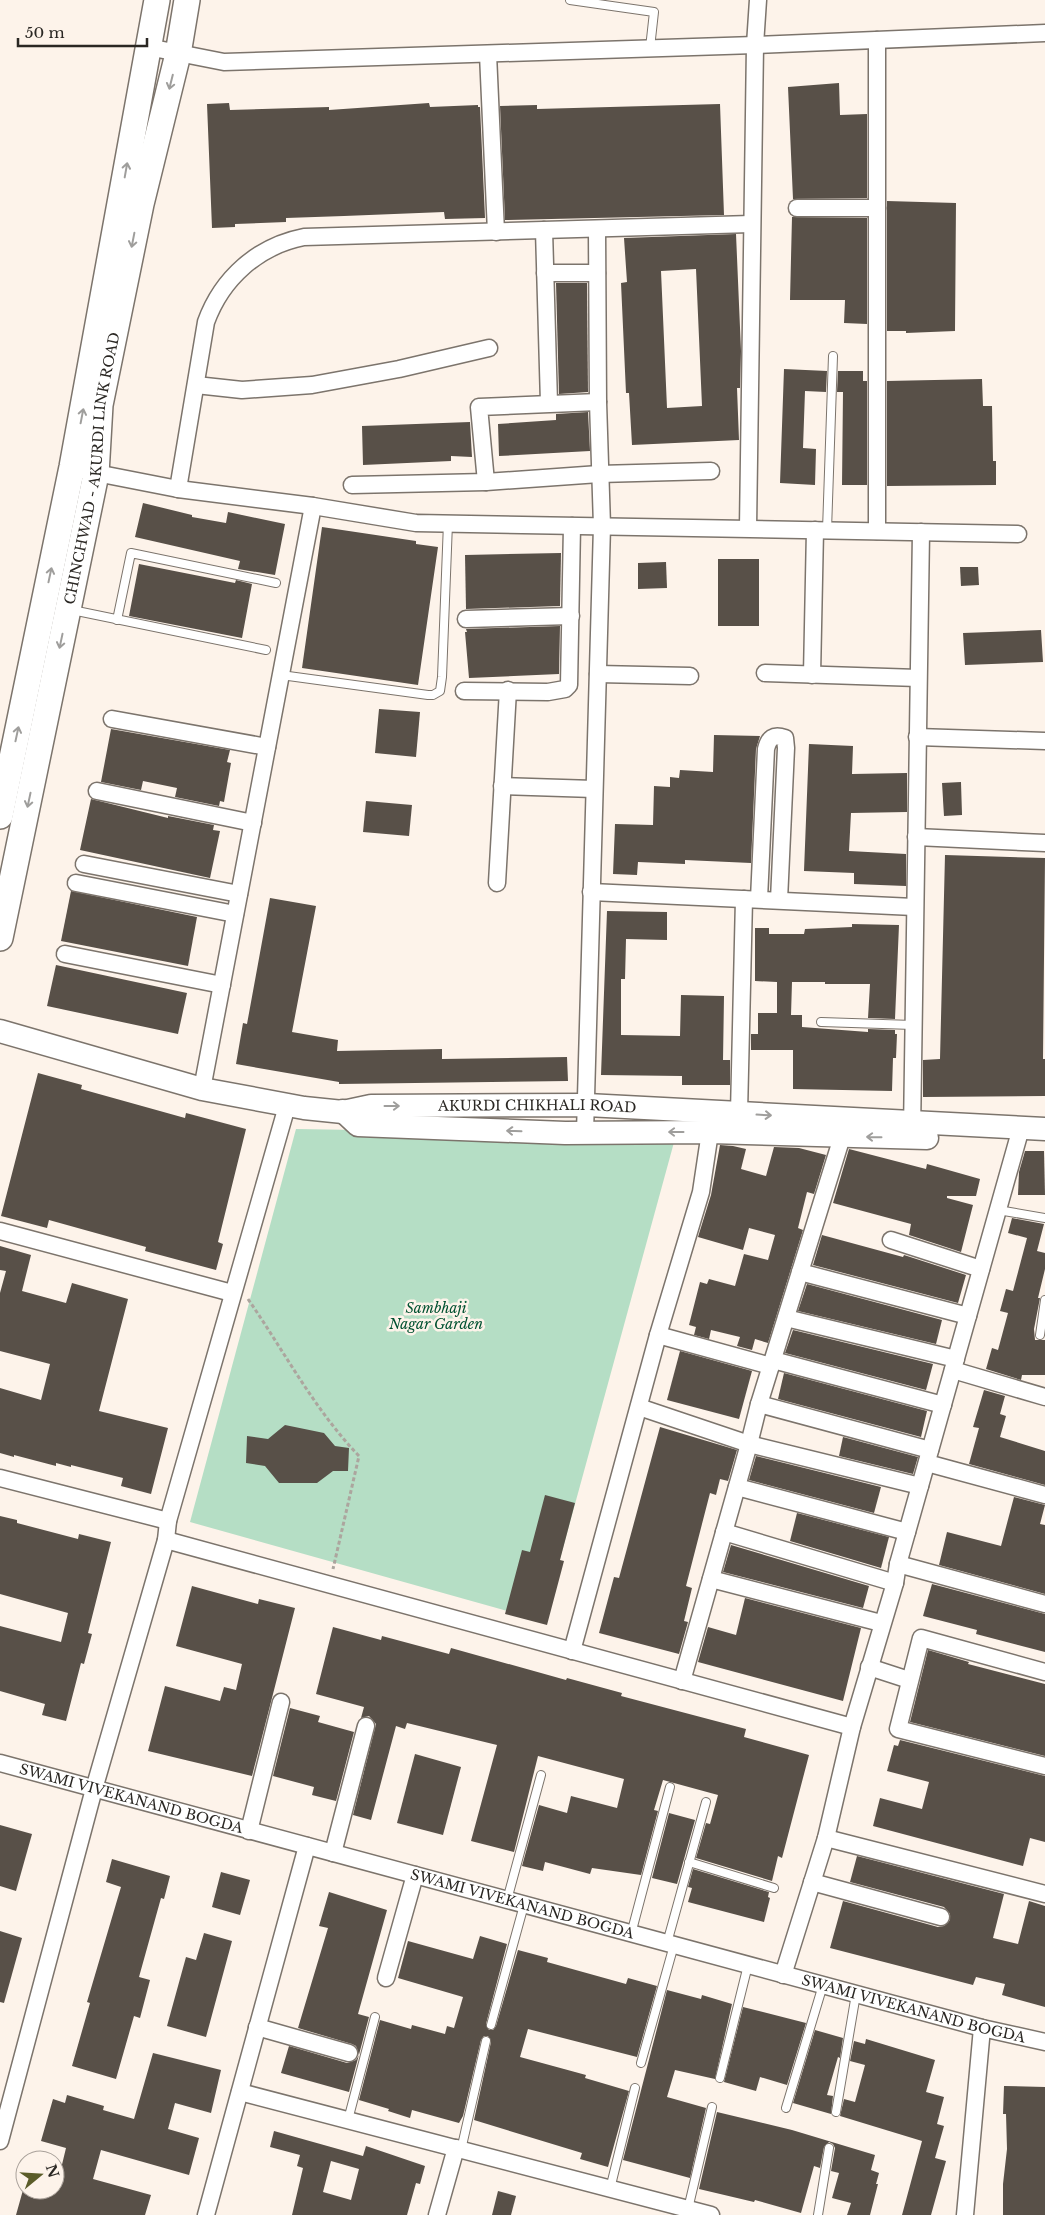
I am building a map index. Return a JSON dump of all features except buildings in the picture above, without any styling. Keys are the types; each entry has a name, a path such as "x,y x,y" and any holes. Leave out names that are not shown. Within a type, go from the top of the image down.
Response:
{"main road":[{"name":"CHINCHWAD - AKURDI LINK ROAD","path":"0,816 72,467 157,0"},
{"name":"CHINCHWAD - AKURDI LINK ROAD","path":"0,938 96,474 100,405 141,204 178,54 187,0"},
{"name":"AKURDI CHIKHALI ROAD","path":"0,1031 202,1089 287,1106 343,1112 371,1106 587,1105 708,1122 739,1114 912,1130"},
{"path":"343,1112 358,1124 584,1133 708,1122 842,1137 912,1130 1019,1135 1045,1143"},
{"path":"1019,1135 1045,1128"}],"street":[{"path":"748,528 754,45 758,0"},
{"path":"148,47 224,62 650,49 1045,32"},
{"path":"877,40 877,531"},
{"path":"488,54 496,232"},
{"path":"797,208 877,208"},
{"path":"178,489 206,322 213,304 226,283 262,251 283,241 304,236 751,224"},
{"path":"584,1133 587,1105 591,892 602,526 598,402 597,229"},
{"path":"544,230 549,403"},
{"path":"545,273 597,273"},
{"path":"196,385 242,390 312,385 399,369 489,348"},
{"path":"486,482 479,407 598,402"},
{"path":"72,467 96,474 178,489 313,506 416,523 1018,534"},
{"path":"352,485 486,482 600,474 711,470"},
{"path":"202,1089 313,506"},
{"path":"464,691 508,690 548,692 565,689 569,685 572,526"},
{"path":"812,675 821,530"},
{"path":"912,1130 921,532"},
{"path":"466,619 571,616"},
{"path":"765,673 918,678"},
{"path":"598,674 690,676"},
{"path":"497,883 508,690"},
{"path":"112,719 267,747"},
{"path":"739,1114 751,899 766,749 769,740 773,736 785,738 786,741 779,900"},
{"path":"918,737 1045,741"},
{"path":"502,786 594,789"},
{"path":"97,791 253,823"},
{"path":"916,837 1045,842"},
{"path":"84,864 239,894"},
{"path":"76,883 235,914"},
{"path":"591,892 914,907"},
{"path":"65,954 222,985"},
{"path":"0,2141 94,1788 166,1540 168,1521 287,1106"},
{"path":"572,1651 658,1335 701,1192 708,1122"},
{"path":"783,1974 826,1838 852,1727 881,1623 895,1583 898,1564 1019,1135"},
{"path":"682,1681 759,1404 842,1137"},
{"path":"0,1231 234,1287"},
{"path":"891,1240 981,1268"},
{"path":"800,1272 968,1316"},
{"path":"786,1318 954,1365 1045,1397"},
{"path":"658,1335 943,1405"},
{"path":"759,1404 928,1456 1045,1495"},
{"path":"638,1407 749,1444 920,1486"},
{"path":"0,1478 168,1521"},
{"path":"737,1487 907,1532"},
{"path":"724,1532 895,1583"},
{"path":"166,1540 852,1727"},
{"path":"898,1564 1045,1604"},
{"path":"711,1579 881,1623"},
{"path":"1045,1672 920,1638 898,1729 1045,1766"},
{"path":"869,1667 909,1680"},
{"path":"249,1830 281,1702"},
{"path":"333,1853 366,1726"},
{"name":"SWAMI VIVEKANAND BOGDA","path":"0,1763 982,2028 1045,2042"},
{"path":"826,1838 1045,1894"},
{"path":"206,2215 307,1846"},
{"path":"386,1978 415,1875"},
{"path":"812,1882 942,1918"},
{"path":"257,2027 349,2053"},
{"path":"965,2215 982,2028"},
{"path":"240,2092 711,2215"},
{"path":"437,2215 458,2149"}],"lane":[{"path":"570,0 654,12 650,49"},
{"path":"821,530 833,356"},
{"path":"281,676 428,695 433,695 440,691 448,523"},
{"path":"117,620 131,554 276,583"},
{"path":"68,610 266,650"},
{"path":"821,1022 913,1025"},
{"path":"998,1210 1045,1218"},
{"path":"1040,1335 1045,1300"},
{"path":"507,1900 541,1775"},
{"path":"631,1934 670,1787"},
{"path":"641,2063 689,1862 706,1802"},
{"path":"689,1862 774,1888"},
{"path":"491,2026 524,1905"},
{"path":"720,2078 748,1965"},
{"path":"786,2108 823,1985"},
{"path":"836,2112 856,1994"},
{"path":"348,2120 375,2017"},
{"path":"458,2149 486,2042"},
{"path":"610,2189 635,2088"},
{"path":"688,2209 712,2107"},
{"path":"818,2215 828,2148"}],"path":[{"path":"234,1287 274,1336 316,1404 359,1456 329,1584"}],"green space":[{"name":"Sambhaji Nagar Garden","path":"296,1129 676,1135 543,1621 190,1522"}]}
